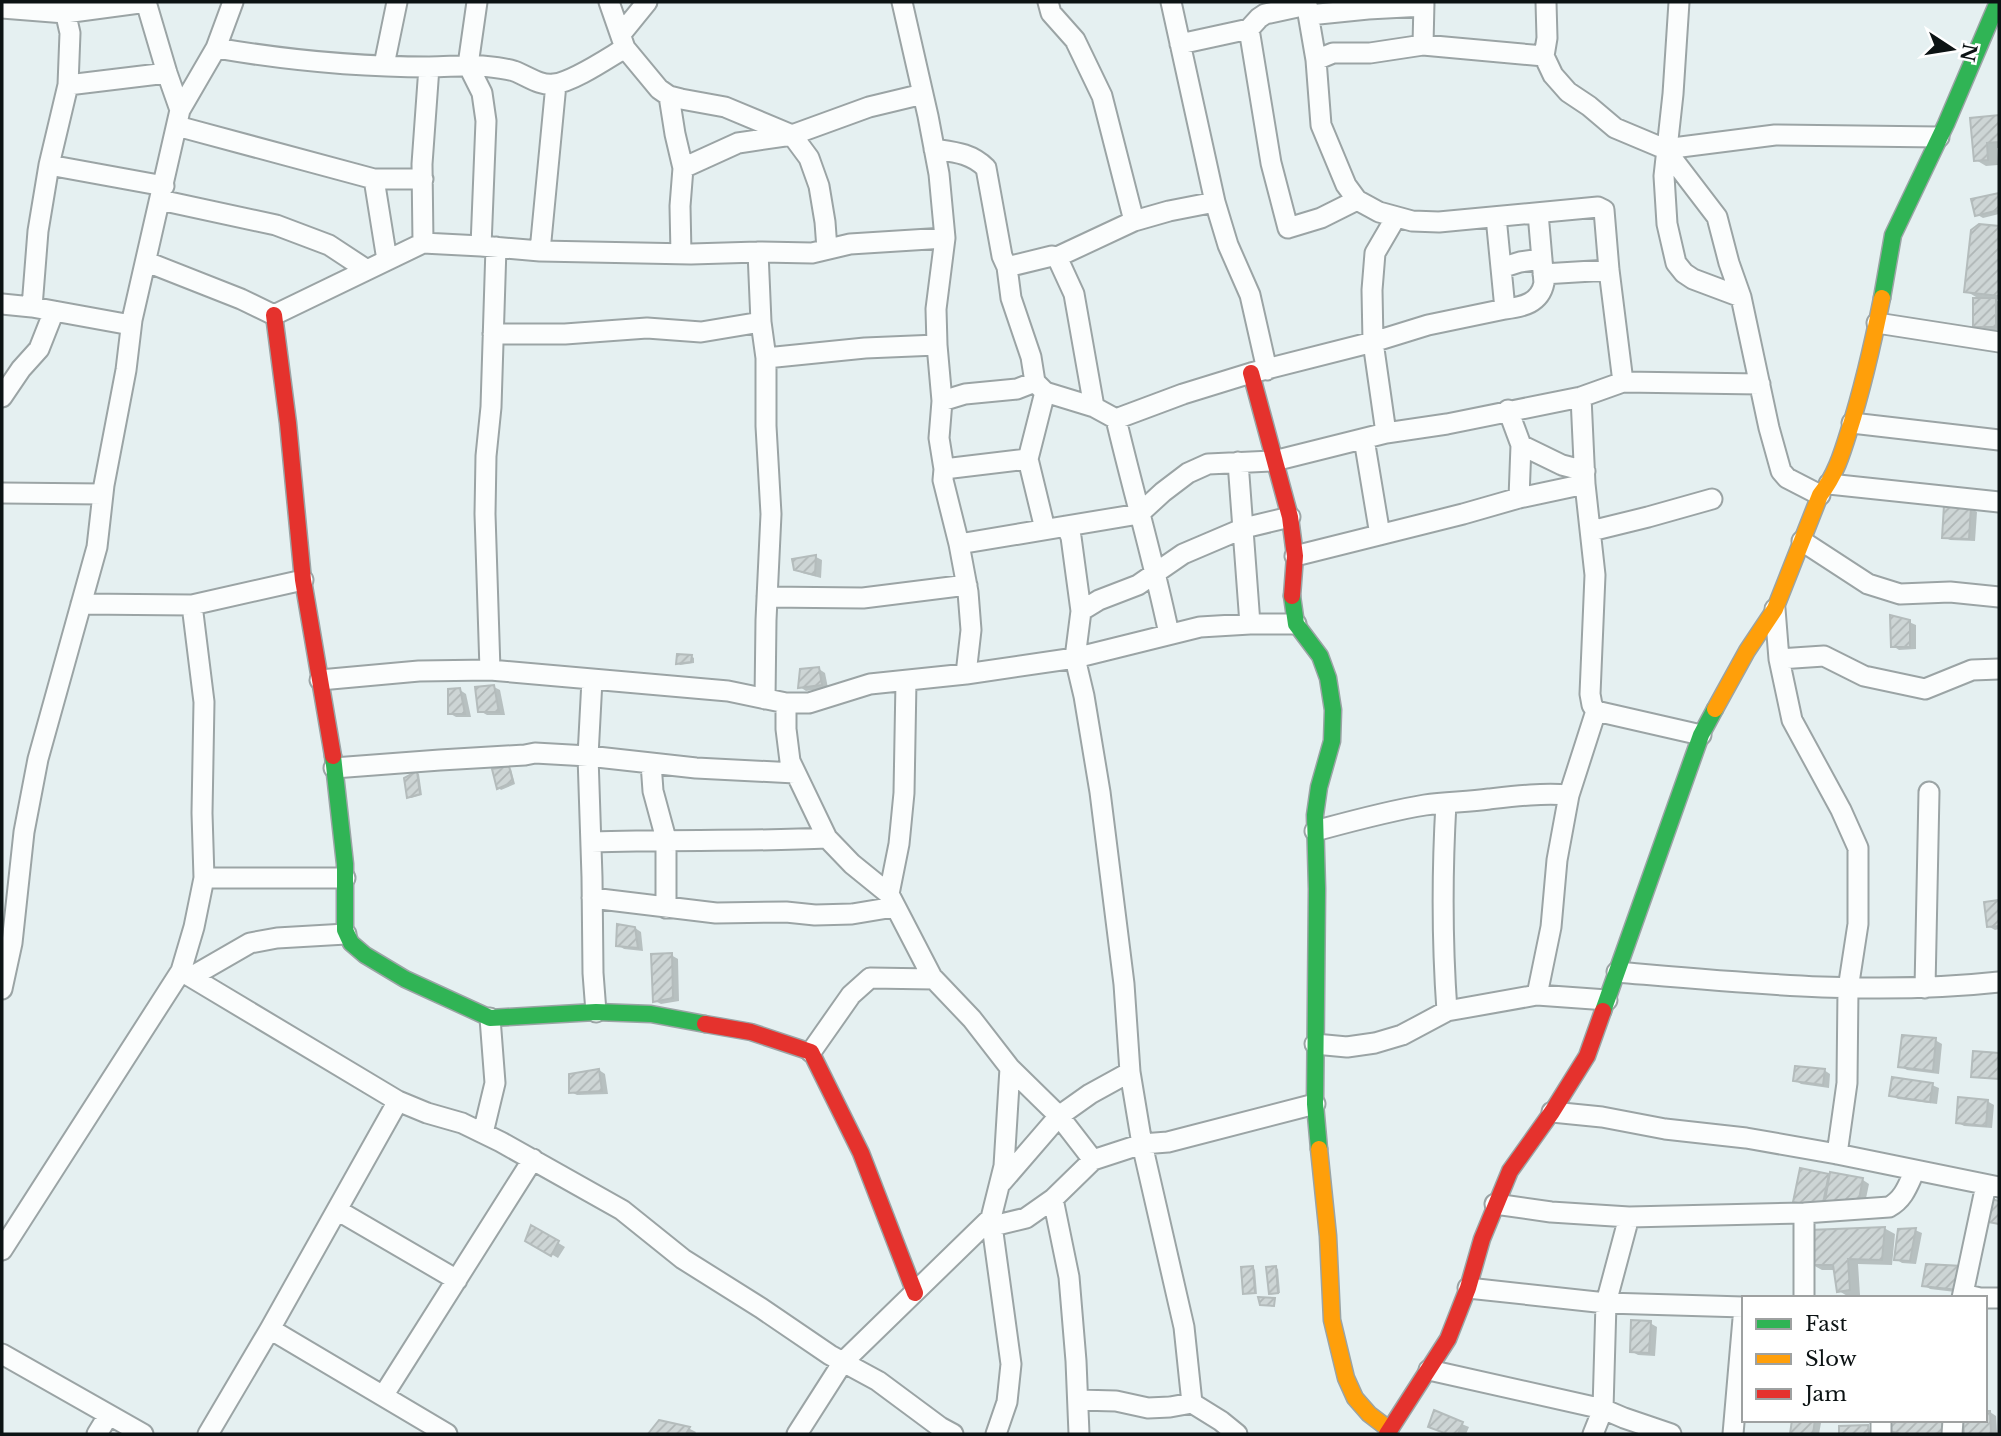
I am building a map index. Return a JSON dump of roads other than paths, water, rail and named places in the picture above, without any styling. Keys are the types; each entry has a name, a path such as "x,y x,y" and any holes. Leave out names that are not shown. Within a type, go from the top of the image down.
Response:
{"street":[{"path":"2,8 146,2 178,118"},
{"path":"2,989 12,943 24,832 38,760 97,547 131,325 178,118 216,48 233,2"},
{"path":"384,65 397,2"},
{"path":"477,2 468,65 482,93 486,121 493,334 485,514 490,670"},
{"path":"609,2 623,41 649,78 669,96 726,107 792,135 809,158 819,186 827,249"},
{"path":"216,48 278,58 429,67 468,65 512,70 542,84 556,84 623,41 647,2"},
{"path":"902,2 934,149 945,238 936,309 942,401 939,438 943,480 967,585 971,630 966,674"},
{"path":"1048,2 1051,13 1075,40 1102,96 1134,220"},
{"path":"1171,2 1215,202 1228,244 1250,295 1259,372 1274,461 1290,517 1296,556 1293,599 1296,624 1320,656 1328,678 1333,710 1332,740 1319,787 1315,815 1315,1104 1328,1236 1332,1320 1346,1378 1355,1398 1389,1432 1448,1339 1468,1288 1482,1239 1510,1171 1587,1056 1701,736 1747,651 1775,609 1802,541 1840,460 1858,403 1877,324 1894,235 1998,2"},
{"path":"1546,2 1547,38 1544,56 1553,75 1568,92 1615,128 1665,149 1717,217 1741,297 1769,428 1781,471 1787,478 1825,489 1999,502"},
{"path":"1679,2 1673,94 1665,149 1667,224 1676,263 1693,279 1741,297"},
{"path":"1180,44 1249,29 1265,14 1307,7 1368,9 1424,4 1423,45"},
{"path":"32,307 38,231 49,165 68,85 70,33 64,7"},
{"path":"1307,7 1316,60 1321,125 1346,185 1357,200 1379,212 1412,221 1439,222 1598,207 1604,210 1623,382"},
{"path":"1249,29 1271,163 1288,228 1321,218 1357,200"},
{"path":"1316,60 1333,53 1370,52 1423,45 1544,56"},
{"path":"423,243 423,178 429,67"},
{"path":"68,85 167,72"},
{"path":"540,251 556,84"},
{"path":"683,167 738,143 792,135 869,107 923,94"},
{"path":"669,96 683,167 680,206 681,254"},
{"path":"178,118 374,179 423,178"},
{"path":"1665,149 1775,135 1940,137"},
{"path":"934,149 963,153 977,160 986,169 1011,298 1040,387 1028,458 1045,529"},
{"path":"49,165 276,225 329,245 367,270"},
{"path":"374,179 387,260"},
{"path":"1007,267 1057,257 1134,220 1215,202"},
{"path":"1116,419 1183,394 1427,325 1520,307 1536,299 1543,289 1538,213"},
{"path":"1386,433 1373,342 1372,290 1375,253 1396,216"},
{"path":"1496,217 1505,309"},
{"path":"274,315 423,243 540,251 812,253 850,244 945,238"},
{"path":"758,252 761,322 766,358 766,426 771,514 765,699"},
{"path":"1057,257 1074,294 1094,407"},
{"path":"146,262 241,299 274,315"},
{"path":"1501,268 1520,262 1543,267 1609,270"},
{"path":"2,304 131,325"},
{"path":"2,397 39,349 54,311"},
{"path":"274,315 288,423 303,580 334,768 345,878 346,934 351,943 365,955 405,979 490,1018 596,1012 651,1014 751,1031 811,1052 862,1153 915,1293"},
{"path":"493,334 565,334 647,328 701,332 761,322"},
{"path":"1877,324 1999,342"},
{"path":"766,358 865,348 937,345"},
{"path":"959,544 1139,514 1188,473 1208,464 1274,461 1386,433 1447,424 1581,397 1623,382 1760,384"},
{"path":"942,401 965,394 1040,387 1094,407 1116,419 1169,634"},
{"path":"1581,397 1585,477 1595,575 1590,694 1592,705 1596,710 1701,736"},
{"path":"1508,410 1521,445 1519,498"},
{"path":"1852,423 1999,440"},
{"path":"1364,439 1380,535"},
{"path":"1521,445 1585,477"},
{"path":"944,469 1028,458"},
{"path":"1238,461 1250,624"},
{"path":"1296,556 1463,514 1585,477"},
{"path":"2,493 103,494"},
{"path":"1591,531 1712,499"},
{"path":"1082,611 1100,600 1138,585 1183,554 1244,528 1290,517"},
{"path":"1066,526 1071,537 1082,611 1075,658 1102,805 1124,984 1130,1072 1142,1144 1178,1294 1192,1404"},
{"path":"1802,541 1868,584 1900,594 1950,592 1999,597"},
{"path":"81,604 192,605 303,580"},
{"path":"767,597 863,598 967,585"},
{"path":"2,1250 186,974 204,878 204,702 192,605"},
{"path":"1775,609 1779,659 1792,720 1841,810 1857,848 1858,924 1848,989 1847,1083 1837,1154"},
{"path":"320,680 419,671 490,670 729,691 786,703 809,703 870,684 966,674 1075,658 1200,627 1296,624"},
{"path":"1779,659 1824,656 1864,676 1925,689 1972,670 1999,668"},
{"path":"592,680 588,756 596,1012"},
{"path":"892,901 904,793 906,681"},
{"path":"786,703 790,761 827,838 892,901 934,979 972,1019 1010,1068 1059,1116 1093,1160"},
{"path":"1537,995 1551,927 1557,860 1569,795 1596,710"},
{"path":"590,733 610,758"},
{"path":"334,768 535,753 696,768 794,773"},
{"path":"651,763 653,791 666,839 666,908"},
{"path":"1925,988 1928,792"},
{"path":"1315,831 1427,805 1522,794 1569,795"},
{"path":"1446,803 1442,885 1447,1011"},
{"path":"591,842 827,838"},
{"path":"204,878 345,878"},
{"path":"592,898 716,913 786,912 816,915 852,914 892,901"},
{"path":"186,974 250,943 277,938 346,934"},
{"path":"1617,972 1735,983 1848,989 1925,988 1999,982"},
{"path":"186,974 398,1101 483,1133 622,1210 683,1259 843,1362 878,1381 953,1434"},
{"path":"811,1052 851,995 870,978 934,979"},
{"path":"1315,1044 1346,1047 1375,1043 1402,1035 1447,1011 1537,995 1607,1000"},
{"path":"483,1133 495,1083 490,1018"},
{"path":"996,1434 1007,1402 1012,1364 992,1222 1004,1166 1010,1068"},
{"path":"1000,1184 1059,1116 1090,1094 1130,1072"},
{"path":"208,1434 271,1329 398,1101"},
{"path":"797,1434 843,1362 992,1222 1026,1218 1054,1199 1093,1160 1142,1144 1168,1142 1315,1104"},
{"path":"1552,1112 1746,1138 1992,1186 1962,1296"},
{"path":"383,1396 533,1159"},
{"path":"1495,1204 1551,1212 1629,1217 1889,1208 1898,1202 1907,1190 1915,1170"},
{"path":"1054,1199 1069,1277 1079,1434"},
{"path":"337,1210 457,1280"},
{"path":"1804,1213 1804,1296"},
{"path":"1593,1434 1603,1409 1606,1303 1629,1217"},
{"path":"1468,1288 1606,1303 1742,1307"},
{"path":"271,1329 447,1434"},
{"path":"1734,1434 1742,1332"},
{"path":"2,1354 143,1434"},
{"path":"1429,1370 1603,1409 1671,1434"},
{"path":"1734,1434 1742,1387"},
{"path":"1077,1400 1116,1401 1148,1408 1192,1404 1237,1434"},
{"path":"97,1434 108,1416"}]}
